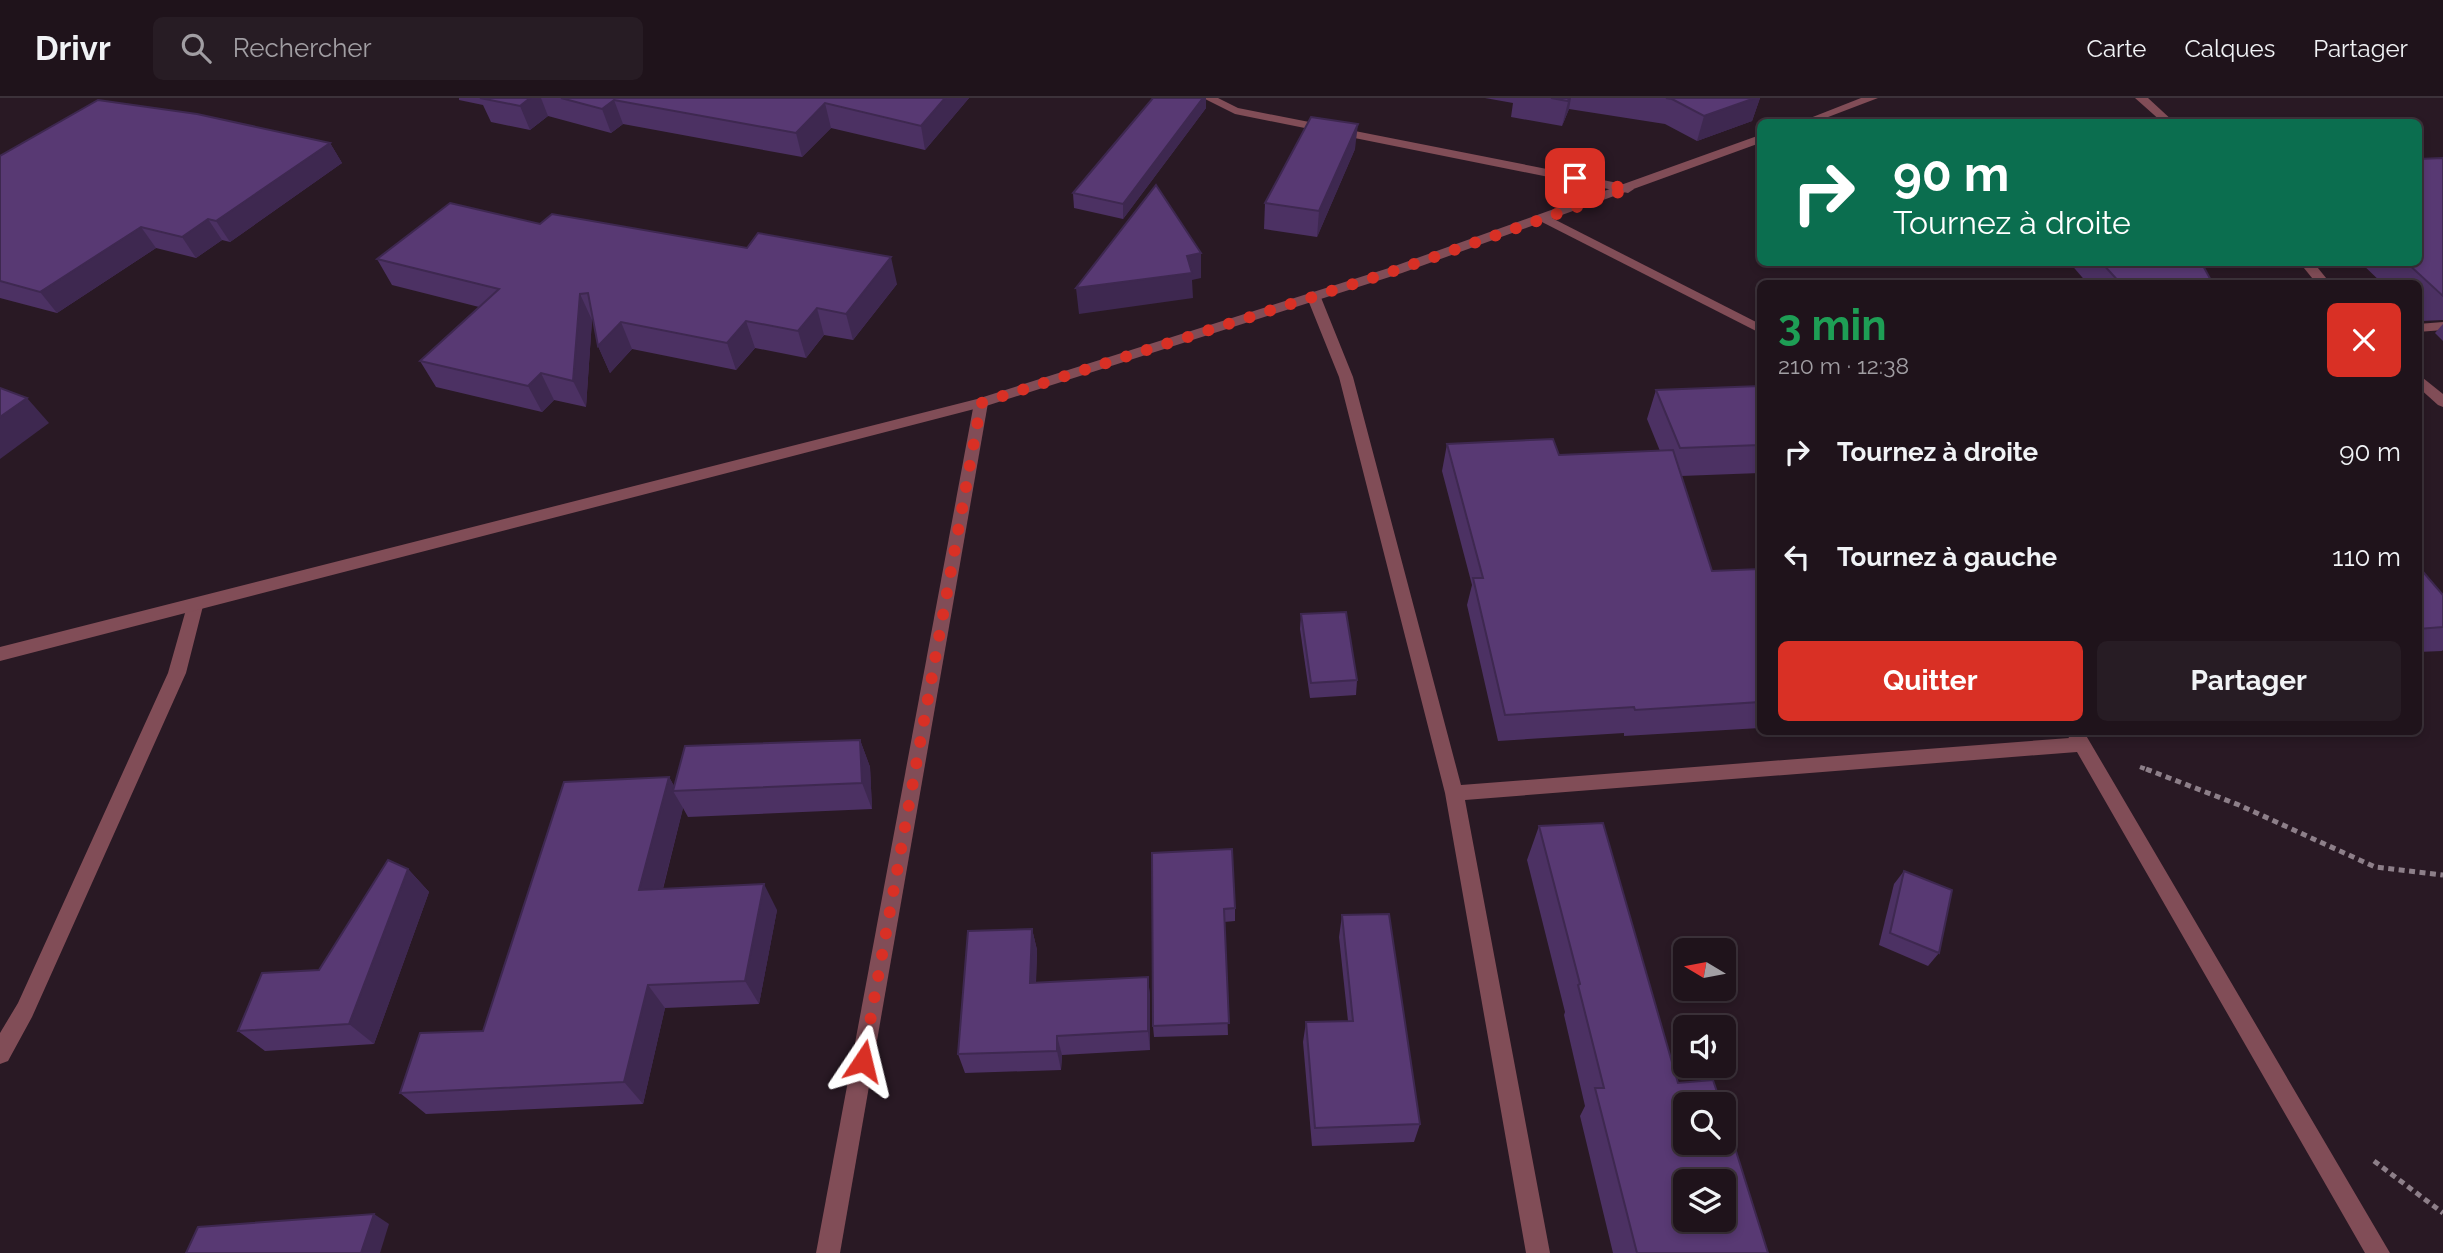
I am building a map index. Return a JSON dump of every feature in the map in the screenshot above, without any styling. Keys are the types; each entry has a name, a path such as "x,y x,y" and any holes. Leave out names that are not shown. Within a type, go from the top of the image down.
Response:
{"street":[{"path":"1209,98 1235,111 1628,189"},
{"path":"1814,119 1872,98"},
{"path":"2141,98 2165,119"},
{"path":"0,654 981,403 1397,270 1628,189 1757,140"},
{"path":"1544,218 1757,327"},
{"path":"2309,266 2321,280"},
{"path":"1314,295 1346,377 1454,793 1538,1253"},
{"path":"2422,328 2443,326"},
{"path":"2422,382 2443,402"},
{"path":"828,1253 981,403"},
{"path":"0,1054 25,1010 177,673 195,606"},
{"path":"1454,793 2078,738 2378,1253"}],"path":[{"path":"2078,738 2375,867 2443,874"}],"building":[{"path":"480,98 530,98 520,106"},
{"path":"561,98 945,98 921,126 825,103 796,133 614,100 602,109"},
{"path":"1153,98 1203,98 1123,204 1073,193"},
{"path":"1666,98 1755,98 1704,116"},
{"path":"98,100 197,114 330,143 216,221 208,219 182,237 141,227 40,292 0,281 0,156"},
{"path":"1311,117 1358,124 1319,211 1265,203"},
{"path":"2443,158 2443,296 2410,266 2422,266 2422,159"},
{"path":"1156,185 1201,253 1187,256 1192,273 1076,288"},
{"path":"450,203 540,224 552,214 747,248 758,233 891,257 846,314 817,308 798,331 746,321 727,343 621,322 598,346 588,293 580,294 573,381 541,373 528,386 420,361 499,289 377,259"},
{"path":"2105,266 2203,266 2211,280 2117,280"},
{"path":"1757,386 1757,445 1680,448 1656,390"},
{"path":"0,388 27,398 0,417"},
{"path":"1553,439 1559,455 1673,450 1712,571 1757,569 1757,702 1505,715 1473,578 1483,578 1447,444"},
{"path":"2422,571 2443,595 2443,627 2422,629"},
{"path":"1346,612 1357,680 1311,683 1301,614"},
{"path":"860,740 862,783 673,791 685,746"},
{"path":"669,777 639,890 764,884 745,981 648,985 624,1082 400,1093 420,1033 483,1031 564,782"},
{"path":"1603,823 1673,1066 1673,1078 1677,1078 1678,1083 1713,1080 1717,1092 1673,1092 1673,1155 1736,1155 1736,1151 1768,1253 1637,1253 1595,1088 1604,1088 1578,985 1580,984 1539,826"},
{"path":"1232,849 1235,908 1224,909 1229,1023 1153,1026 1152,853"},
{"path":"388,860 408,869 349,1024 238,1031 262,973 319,970"},
{"path":"1904,871 1952,890 1939,953 1890,933"},
{"path":"1389,914 1420,1124 1315,1128 1306,1022 1353,1021 1342,915"},
{"path":"1032,929 1030,983 1148,977 1148,1031 1057,1036 1057,1051 958,1054 968,931"},
{"path":"374,1214 361,1253 186,1253 198,1227"}],"route":[{"path":"863,1061 981,403 1397,270 1628,189 1575,178"}]}
